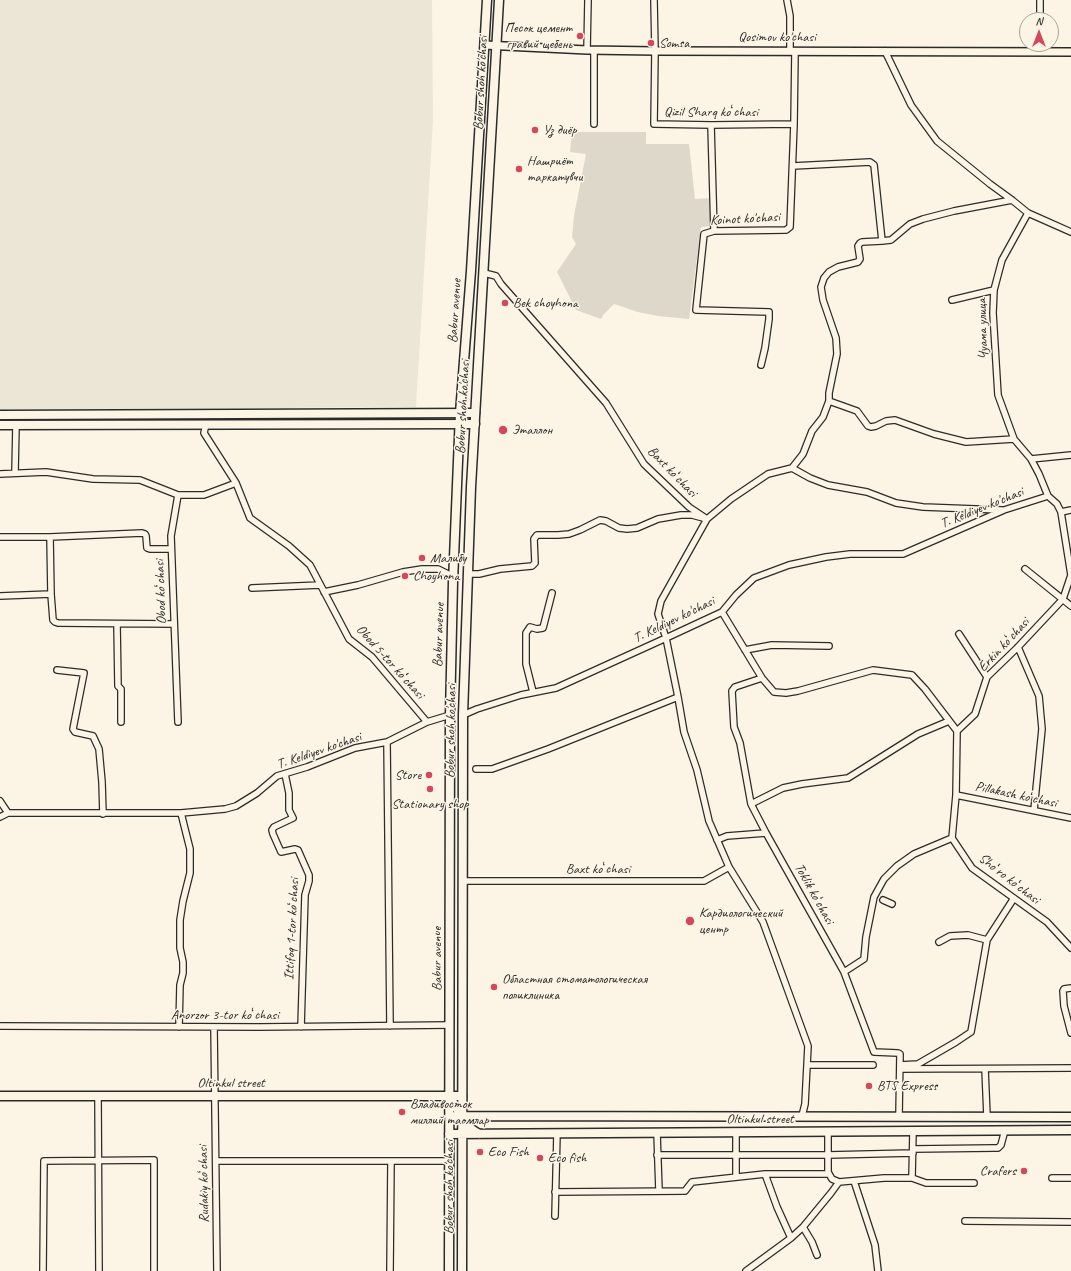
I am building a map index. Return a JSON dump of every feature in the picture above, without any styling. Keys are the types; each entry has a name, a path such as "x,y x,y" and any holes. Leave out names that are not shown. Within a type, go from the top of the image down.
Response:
{"main road":[{"name":"Babur avenue","path":"449,1271 450,715 454,577 460,413 471,271 487,0"},
{"name":"Bobur shoh ko'chasi","path":"462,1271 463,715 474,424 499,0"},
{"path":"0,415 475,413"},
{"path":"0,425 474,424"},
{"name":"Oltinkul street","path":"0,1096 462,1096"},
{"path":"449,1096 467,1126 480,1134"},
{"path":"462,1096 469,1109 479,1116"},
{"name":"Oltinkul street","path":"449,1116 1071,1117"},
{"name":"Oltinkul street","path":"449,1134 1071,1130"}],"street":[{"path":"588,0 594,124"},
{"path":"654,0 655,50"},
{"name":"Koinot ko'chasi","path":"761,365 765,348 769,312 696,310 704,234 714,231 786,230 790,227 794,124 793,50 787,0"},
{"path":"1040,0 1040,12"},
{"name":"Qosimov ko'chasi","path":"484,45 590,50 886,51 1019,48"},
{"name":"Qizil Sharq koʻchasi","path":"655,50 654,124 794,124"},
{"name":"Qosimov ko'chasi","path":"1059,50 1071,52"},
{"path":"886,51 911,105 937,141 1028,213 1071,232"},
{"path":"711,125 714,231"},
{"path":"793,166 870,162 874,165 882,241"},
{"path":"802,1116 805,1104 808,1046 763,922 729,867 709,821 697,770 684,732 666,638 658,614 661,601 708,519 731,499 768,474 792,468 803,454 812,431 823,417 829,401 829,393 837,354 836,338 823,300 821,287 824,278 838,267 858,262 860,259 858,246 862,242 891,240 910,224 923,219 954,211 1012,200"},
{"name":"Чуама улица","path":"1028,213 1002,260 994,290 993,313 998,394 1014,439 1031,459 1048,496 1057,504 1061,512"},
{"name":"Baxt koʻchasi","path":"484,273 496,276 501,284 606,403 644,464 689,507 708,519"},
{"path":"952,300 994,290"},
{"path":"829,401 857,411 868,426 871,427 886,421 895,420 934,434 966,442 1014,439"},
{"path":"215,414 215,424"},
{"path":"15,472 16,424"},
{"name":"Obod 5-tor koʻchasi","path":"206,424 204,433 236,483 250,518 289,546 310,565 349,639 372,657 428,722"},
{"path":"1031,459 1071,455"},
{"path":"792,468 810,478 828,485 867,492 896,503 923,507 1004,510"},
{"path":"0,474 15,472 46,472 93,479 140,480 178,495 204,495 236,483"},
{"path":"171,549 171,536 178,495"},
{"name":"T. Keldiyev ko'chasi","path":"463,715 477,709 533,692 556,688 722,612 736,595 754,578 789,565 826,557 850,554 903,554 1004,510 1048,496"},
{"path":"1061,512 1071,510"},
{"name":"Erkin koʻchasi","path":"957,731 975,714 987,677 1018,647 1063,599 1071,575 1061,512"},
{"path":"468,574 480,574 532,566 535,563 534,539 537,535 570,534 600,520 606,521 619,528 627,529 637,528 658,519 681,515 692,515 708,519"},
{"name":"Obod koʻchasi","path":"0,537 50,538 142,533 146,536 147,548 171,549 178,722"},
{"path":"50,538 51,594 53,620 55,622 174,624"},
{"path":"324,592 358,585 403,572 422,569 438,570 454,577"},
{"path":"1025,569 1071,606"},
{"path":"252,588 320,585"},
{"path":"0,596 51,594"},
{"path":"533,692 526,664 526,633 530,627 537,629 543,628 552,594"},
{"path":"722,612 762,678 774,692 786,693 874,670 912,675 925,689 957,731 956,795 952,838 914,854 897,866 884,879 876,898 866,937 864,959 844,972"},
{"path":"117,624 118,686 121,689 121,722"},
{"path":"959,634 987,677"},
{"path":"745,650 772,645 830,646"},
{"path":"1018,647 1039,696 1042,729 1034,810"},
{"path":"57,670 84,673 73,729 75,732 93,736 99,749 103,814"},
{"name":"Toklik koʻchasi","path":"762,678 735,687 732,691 734,727 740,743 751,804 844,972 874,1052 900,1054 900,1067"},
{"path":"476,769 492,769 548,749 678,697"},
{"name":"T. Keldiyev ko'chasi","path":"0,817 8,813 181,813 225,809 236,806 257,793 277,776 308,767 355,748 387,742 428,722 450,715"},
{"path":"751,804 783,788 848,778 918,734 950,721"},
{"path":"387,742 390,1026"},
{"name":"Ittifoq 1-tor koʻchasi","path":"285,774 289,793 289,810 293,818 274,827 272,830 281,852 295,849 298,850 309,875 305,894 301,1026"},
{"name":"Pillakash koʻchasi","path":"956,795 1071,818"},
{"path":"0,801 8,813"},
{"path":"179,1027 180,985 183,973 183,962 180,948 180,920 190,873 190,849 181,813"},
{"path":"717,840 727,836 766,833"},
{"name":"Shoʻro koʻchasi","path":"952,838 972,868 1047,922 1071,948"},
{"name":"Baxt koʻchasi","path":"463,882 704,881 729,867"},
{"path":"900,1067 918,1064 971,1032 987,940 1014,898"},
{"path":"884,900 892,904"},
{"path":"939,942 950,936 968,935 987,940"},
{"path":"1071,988 1066,988 1063,991 1064,1006 1071,1033"},
{"name":"Anorzor 3-tor koʻchasi","path":"0,1026 214,1027 450,1025"},
{"name":"Rudakiy koʻchasi","path":"214,1027 217,1271"},
{"path":"807,1065 873,1065"},
{"path":"900,1067 985,1069 1071,1068"},
{"path":"899,1116 900,1067"},
{"path":"985,1069 987,1116"},
{"path":"98,1096 99,1271"},
{"path":"657,1155 828,1155 998,1148 1001,1145 1005,1130"},
{"path":"912,1178 913,1131"},
{"path":"736,1132 736,1177"},
{"path":"828,1132 829,1174 832,1179 839,1182 884,1178 912,1178 926,1182 974,1183"},
{"path":"555,1216 557,1133"},
{"path":"657,1133 659,1191"},
{"path":"43,1271 44,1161 98,1160 154,1160 154,1271"},
{"path":"216,1161 449,1161"},
{"path":"390,1271 391,1161"},
{"path":"555,1192 685,1191 692,1182 765,1174 829,1174"},
{"path":"765,1174 777,1207 791,1238"},
{"path":"1052,1178 1071,1178"},
{"path":"854,1181 875,1245 878,1271"},
{"path":"746,1271 791,1238 803,1227 839,1182"},
{"path":"965,1221 1071,1222"},
{"path":"803,1227 812,1242 817,1255"}],"shaded area":[{"path":"0,0 432,0 433,120 416,407 0,410"},
{"path":"572,132 646,132 646,144 689,144 695,199 712,198 713,226 701,227 689,319 658,316 638,312 614,304 601,319 576,310 557,272 576,244 572,237 574,216 586,154 570,152"}],"place":[{"name":"Песок цемент гравий щебень","path":"580,36"},
{"name":"Somsa","path":"651,43"},
{"name":"Уз диёр","path":"535,130"},
{"name":"Нашриёт таркатувчи","path":"519,169"},
{"name":"Bek choyhona","path":"505,303"},
{"name":"Эталлон","path":"503,430"},
{"name":"Малибу","path":"422,558"},
{"name":"Choyhona","path":"405,576"},
{"name":"Store","path":"429,775"},
{"name":"Stationary shop","path":"430,789"},
{"name":"Кардиологический центр","path":"690,921"},
{"name":"Областная стоматологическая поликлиника","path":"494,987"},
{"name":"BTS Express","path":"869,1086"},
{"name":"Владивосток миллий таомлар","path":"402,1112"},
{"name":"Eco Fish","path":"480,1152"},
{"name":"Eco fish","path":"540,1158"},
{"name":"Crafers","path":"1024,1171"}]}
